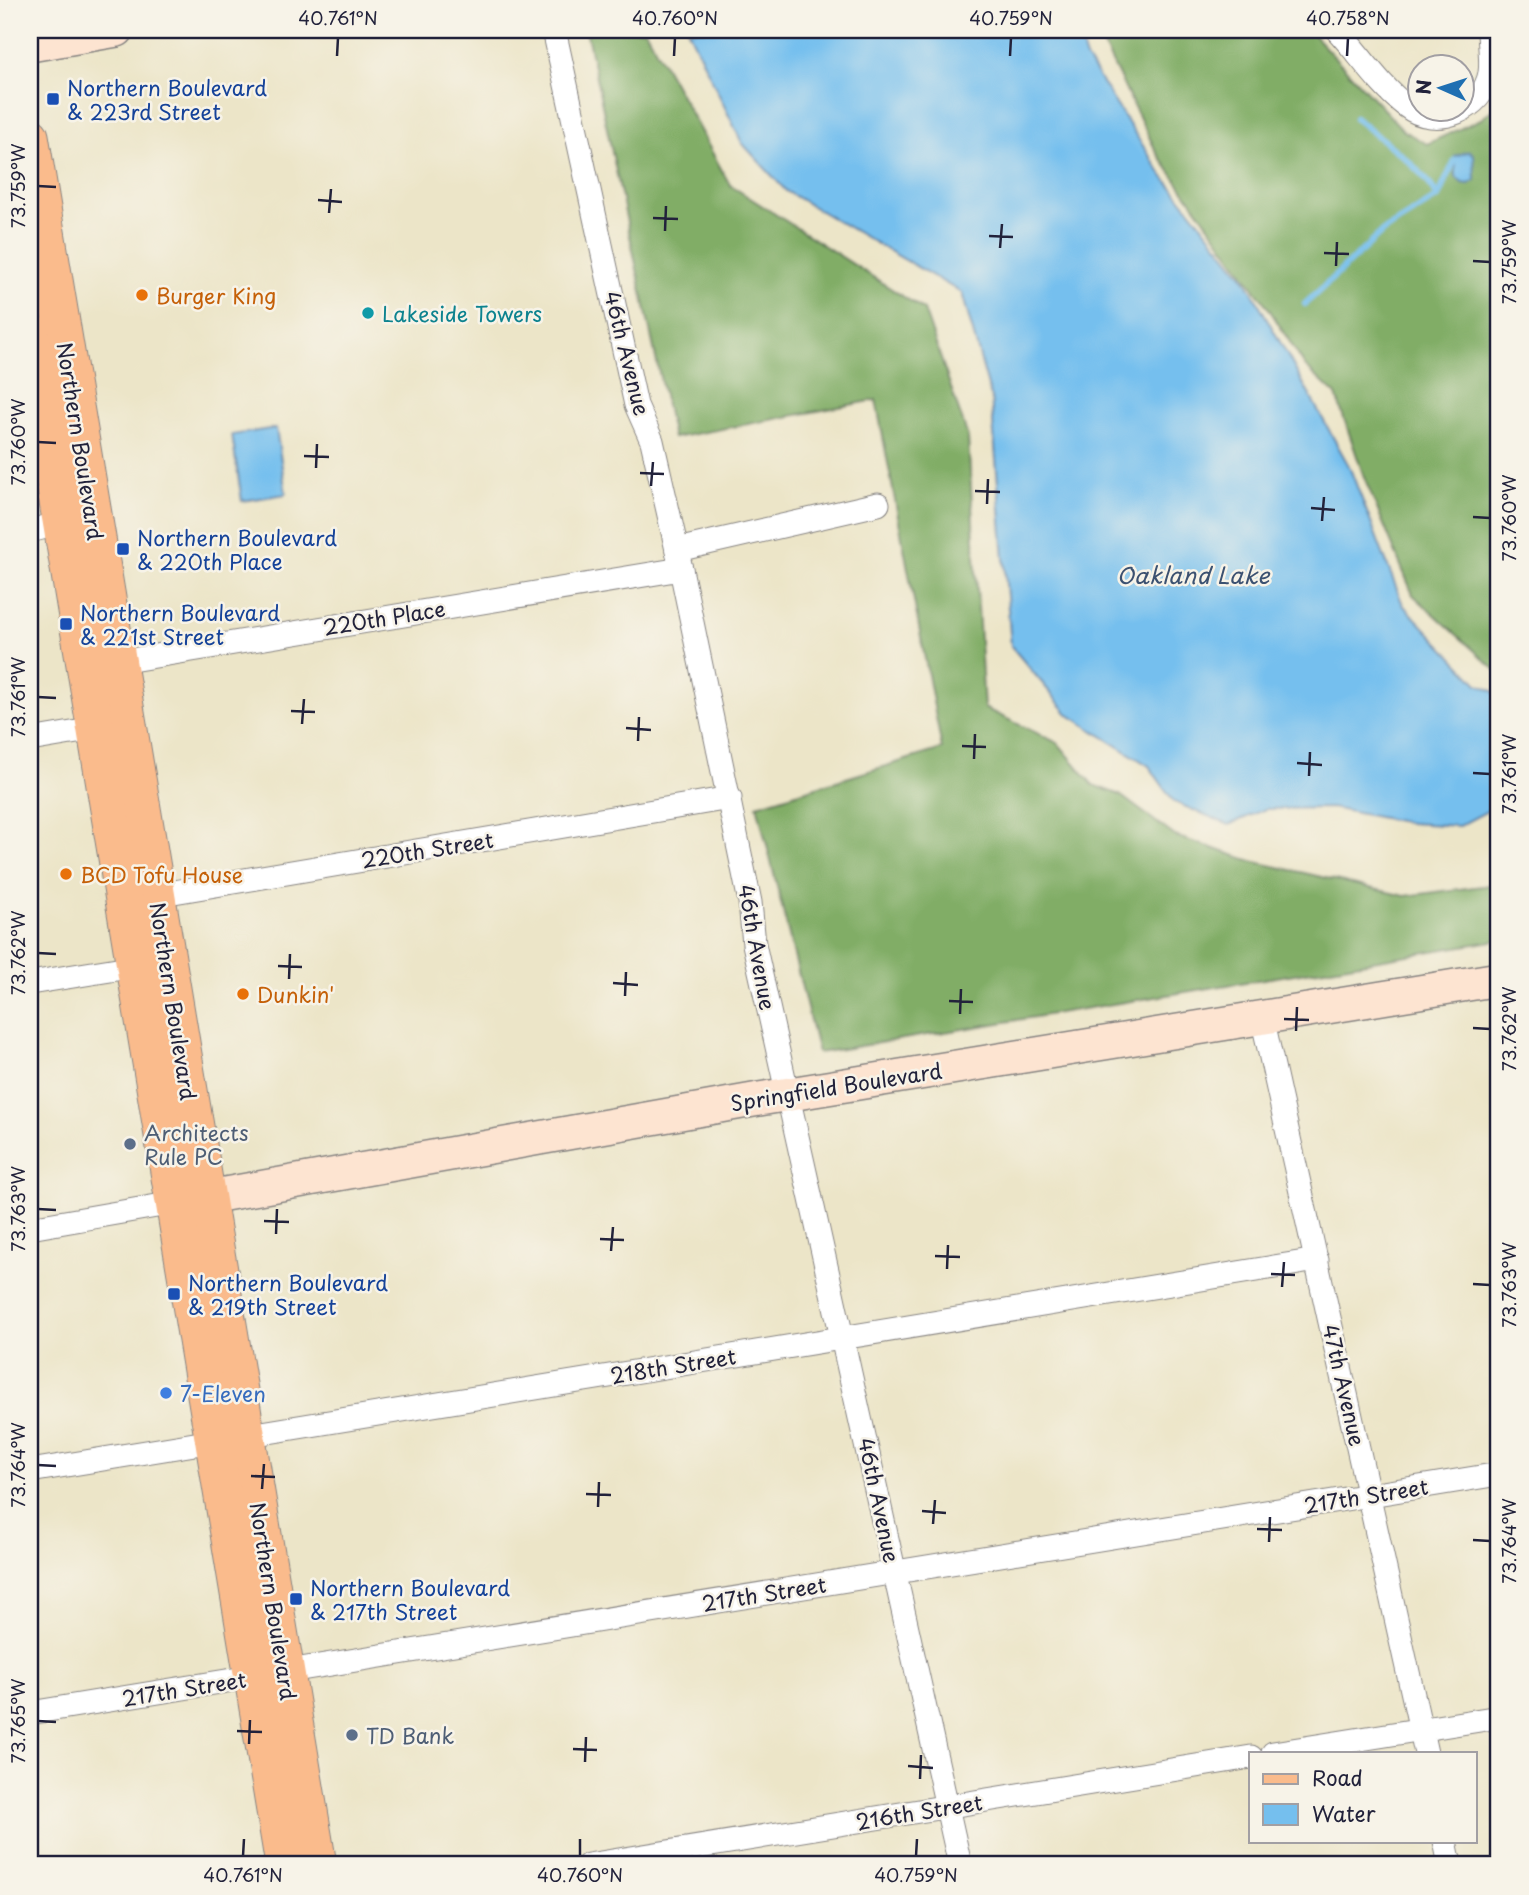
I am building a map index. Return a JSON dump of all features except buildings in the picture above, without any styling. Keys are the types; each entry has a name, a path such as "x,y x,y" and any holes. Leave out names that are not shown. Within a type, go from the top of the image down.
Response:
{"main road":[{"path":"30,45 117,30"},
{"name":"Northern Boulevard","path":"30,136 61,523"},
{"name":"Northern Boulevard","path":"30,333 61,523 102,664 269,1674 284,1865"},
{"name":"Springfield Boulevard","path":"190,1200 789,1094 1499,979"},
{"name":"Northern Boulevard","path":"269,1674 318,1865"}],"street":[{"name":"46th Avenue","path":"554,30 636,405 652,441 679,559 730,798 750,902 754,944 960,1865"},
{"path":"1338,30 1405,106 1427,116 1455,114 1475,102 1483,91 1490,72 1489,30"},
{"name":"220th Place","path":"102,664 679,559 878,504"},
{"path":"30,740 112,727"},
{"name":"220th Street","path":"140,898 730,798"},
{"path":"30,983 151,963"},
{"name":"47th Avenue","path":"1262,1017 1426,1752"},
{"path":"30,1228 190,1200"},
{"name":"218th Street","path":"30,1471 1317,1260"},
{"name":"217th Street","path":"30,1713 1499,1474"},
{"path":"1279,1752 1499,1717"},
{"name":"216th Street","path":"588,1865 1249,1757"},
{"path":"1445,1842 1450,1865"}],"green space":[{"path":"586,30 645,30 730,185 924,310 968,437 984,708 1058,743 1093,785 1120,795 1175,836 1252,861 1405,896 1499,884 1499,940 818,1053 757,805 942,749 876,400 673,438"},
{"path":"1096,30 1309,30 1404,131 1427,144 1476,122 1499,104 1499,673 1413,595 1364,477 1336,395 1305,366 1269,309 1157,153"}],"water":[{"name":"Oakland Lake","path":"688,30 1077,30 1086,58 1160,172 1245,279 1349,466 1403,605 1478,684 1499,694 1499,805 1459,826 1409,823 1331,808 1265,809 1229,825 1174,802 1149,766 1069,715 1011,646 991,397 962,293 786,191 742,143"},
{"path":"1470,151 1474,155 1475,180 1469,184 1462,183 1456,177 1455,156"},
{"path":"276,428 286,494 242,501 232,435"}],"waterway":[{"path":"1305,304 1383,231 1438,197 1422,174 1355,118"},
{"path":"1438,197 1455,160"}],"place":[{"name":"Northern Boulevard & 223rd Street","path":"53,99"},
{"name":"Burger King","path":"142,295"},
{"name":"Lakeside Towers","path":"368,313"},
{"name":"Northern Boulevard & 220th Place","path":"123,549"},
{"name":"Northern Boulevard & 221st Street","path":"66,624"},
{"name":"BCD Tofu House","path":"66,874"},
{"name":"Dunkin'","path":"243,994"},
{"name":"Architects Rule PC","path":"130,1144"},
{"name":"Northern Boulevard & 219th Street","path":"174,1294"},
{"name":"7-Eleven","path":"166,1393"},
{"name":"Northern Boulevard & 217th Street","path":"296,1599"},
{"name":"TD Bank","path":"352,1735"}]}
